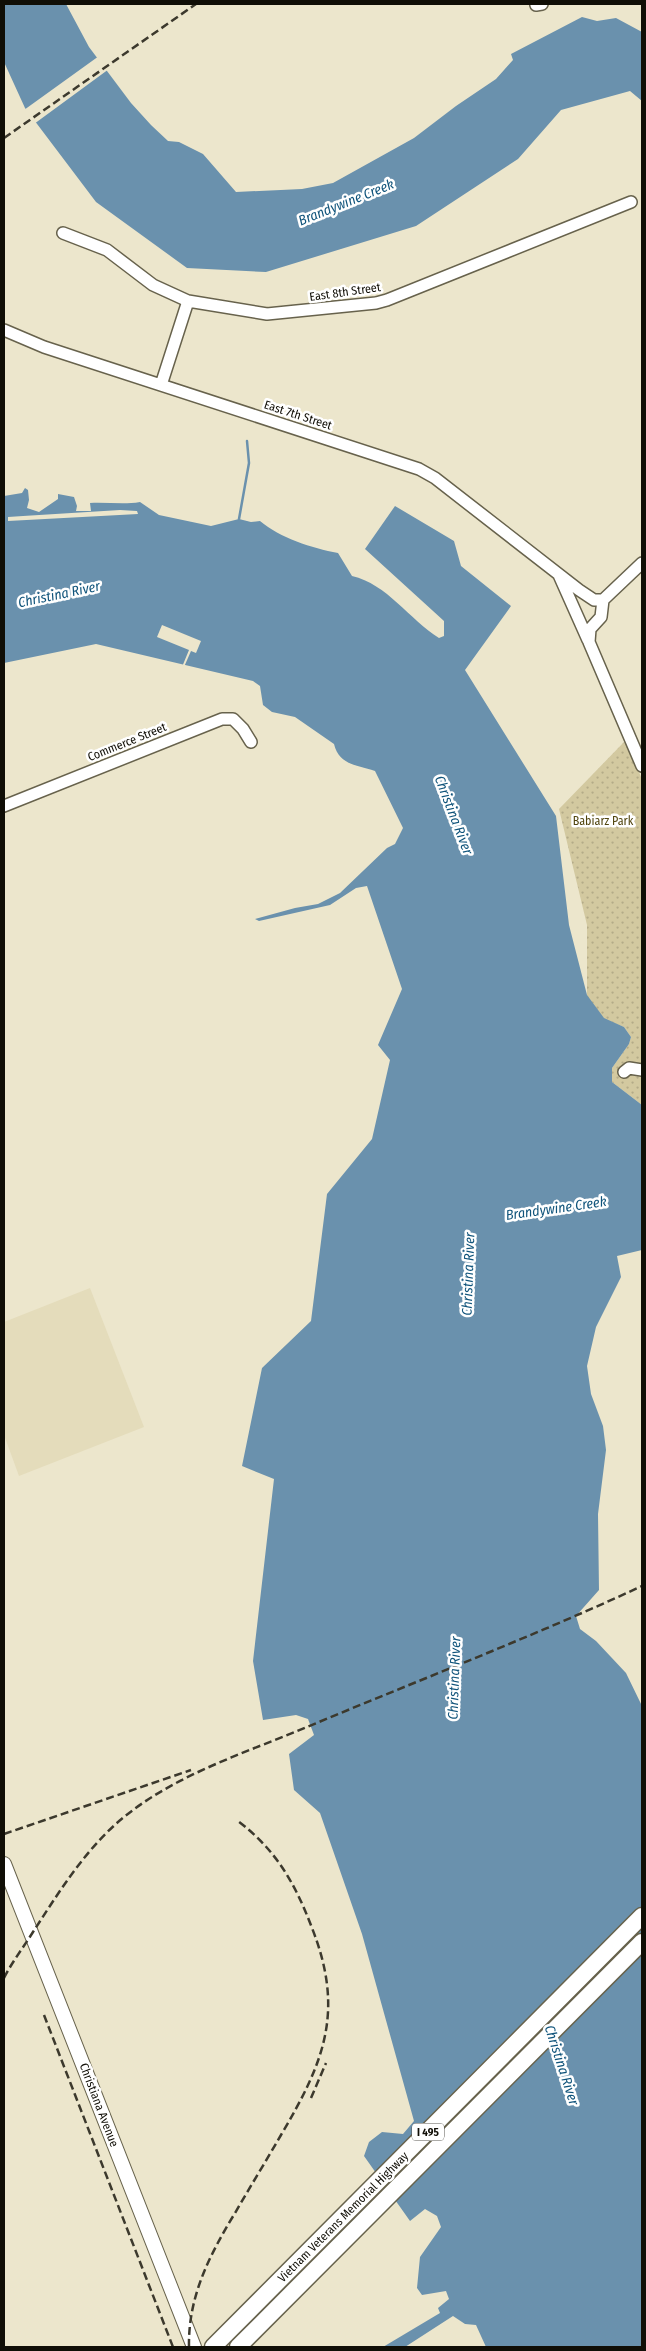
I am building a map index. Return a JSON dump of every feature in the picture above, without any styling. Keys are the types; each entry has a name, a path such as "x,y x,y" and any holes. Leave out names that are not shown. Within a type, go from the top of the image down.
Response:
{"highway":[{"name":"Vietnam Veterans Memorial Highway","path":"213,2347 642,1916"},
{"name":"Vietnam Veterans Memorial Highway","path":"238,2347 642,1942"}],"main road":[{"name":"Christiana Avenue","path":"4,1864 194,2347"}],"street":[{"name":"East 8th Street","path":"63,233 107,250 153,285 188,301 267,314 376,303 514,250 543,236 631,202"},
{"path":"161,386 188,301"},
{"name":"East 7th Street","path":"4,330 44,347 419,469 435,478 594,600 603,600"},
{"path":"589,642 590,629 601,617 603,600 642,563"},
{"name":"East 7th Street","path":"558,574 642,766"},
{"name":"Commerce Street","path":"4,806 222,719 233,719 243,729 251,742"},
{"path":"624,1072 628,1068 642,1070"}],"shaded area":[{"path":"90,1288 144,1427 19,1476 4,1435 4,1322"}],"green space":[{"name":"Babiarz Park","path":"625,741 642,779 642,1105 612,1082 612,1068 629,1044 631,1037 624,1027 604,1019 587,996 587,925 559,809"}],"water":[{"name":"Brandywine Creek","path":"4,4 66,4 89,47 131,103 168,141 179,142 203,154 236,192 302,189 333,183 414,138 496,79 513,60 511,54 582,17 597,21 616,18 642,32 642,101 630,91 561,110 518,159 416,226 266,272 187,268 96,202 25,108 4,62"},
{"path":"25,488 28,490 29,500 27,508 39,512 58,499 58,494 74,497 77,506 76,511 91,511 90,503 140,502 159,515 211,526 239,519 251,522 260,521 297,542 338,553 352,576 376,586 439,638 444,636 444,621 365,549 395,506 454,541 461,566 511,606 465,670 556,816 569,925 587,995 604,1018 624,1027 631,1037 629,1044 612,1068 612,1082 642,1105 642,1250 617,1256 621,1277 596,1327 587,1366 591,1394 603,1426 606,1450 598,1514 599,1590 576,1616 580,1629 596,1641 626,1673 642,1706 642,2347 486,2347 476,2325 465,2324 453,2316 405,2347 383,2347 440,2313 438,2308 449,2299 446,2291 422,2295 417,2288 420,2257 441,2227 437,2216 425,2209 410,2221 364,2156 369,2142 382,2132 403,2134 414,2121 362,1934 320,1813 294,1790 289,1754 314,1735 308,1719 296,1715 263,1720 253,1661 274,1479 242,1466 262,1368 311,1321 327,1194 372,1139 390,1060 378,1045 402,989 367,886 356,888 330,905 259,921 255,919 318,904 340,893 387,848 395,844 403,828 375,771 344,760 336,751 334,744 295,717 272,712 263,705 260,686 253,681 96,644 4,663 4,496 22,493"}],"pier":[{"path":"99,56 109,69 34,124 24,110"},
{"path":"120,510 137,511 138,514 8,521 8,517"},
{"path":"162,625 201,641 196,653 191,651 184,667 182,667 189,650 157,637"}],"waterway":[{"path":"239,519 249,463 247,441"}],"railway":[{"path":"4,138 196,4"},
{"path":"4,1978 85,1856 124,1817 166,1788 212,1766 517,1641 642,1586"},
{"path":"4,1834 191,1770"},
{"path":"189,2347 192,2311 202,2277 217,2245 309,2084 325,2036 328,2011 327,1986 322,1958 299,1896 274,1856 238,1821"},
{"path":"44,2015 173,2347"},
{"path":"311,2098 326,2063"}],"water label":[{"name":"Christina River","path":"59,594"},
{"name":"Christina River","path":"454,815"},
{"name":"Christina River","path":"468,1274"},
{"name":"Christina River","path":"454,1678"},
{"name":"Christina River","path":"562,2065"}]}
